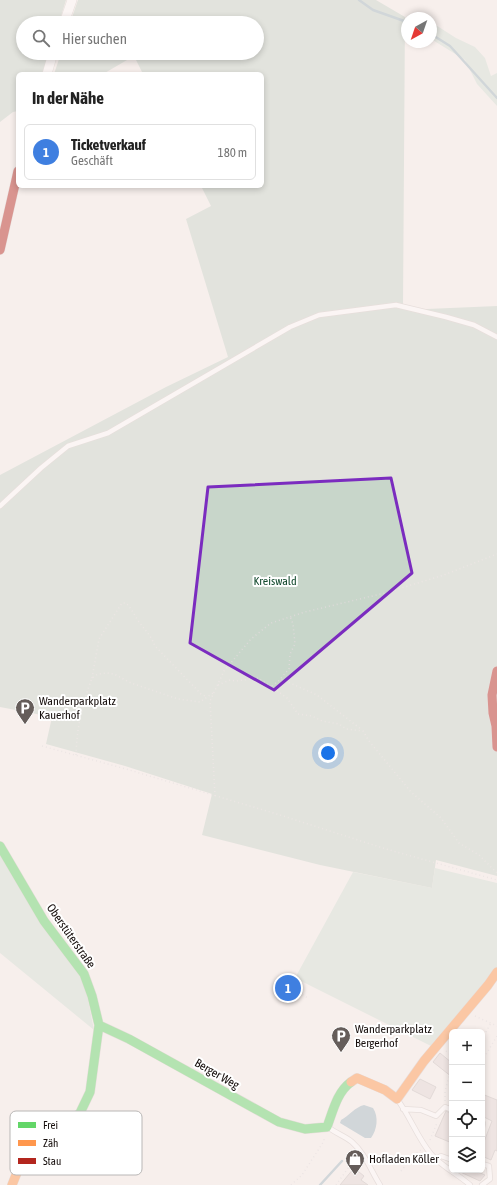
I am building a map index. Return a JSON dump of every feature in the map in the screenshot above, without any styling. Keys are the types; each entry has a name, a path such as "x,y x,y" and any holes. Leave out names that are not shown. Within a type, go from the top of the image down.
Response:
{"street":[{"path":"66,16 72,0"},
{"path":"48,72 51,60"},
{"path":"0,250 16,180"},
{"path":"497,671 492,695 497,747"},
{"name":"Oberstüterstraße","path":"0,846 44,920 84,974 92,996 99,1025 90,1092 80,1111"},
{"path":"324,1127 345,1086 357,1078 385,1090 397,1099 424,1061 466,1012 497,972"},
{"name":"Berger Weg","path":"99,1025 129,1038 279,1122 304,1129 324,1127"},
{"name":"Oberstüterstraße","path":"12,1185 16,1175"}],"lane":[{"path":"0,506 41,468 68,446 108,433 290,327 319,314 396,305 474,325 497,337"},
{"path":"397,1099 425,1146 436,1159 470,1185"},
{"path":"403,1109 421,1110 436,1116 445,1107 449,1109"},
{"path":"324,1127 350,1141 361,1150 380,1185"},
{"path":"436,1159 441,1156 449,1159"},
{"path":"482,1185 490,1179 489,1166 485,1165"}],"path":[{"path":"215,796 210,701 224,671 251,639 271,623 290,616 385,593 444,575 497,554"},
{"path":"76,755 77,732 82,704 92,678 99,639 122,604 126,603 138,621 143,625 145,630 151,635 155,646 201,694 207,697"},
{"path":"272,687 281,679 289,668 290,654 295,644 293,624 290,616"},
{"path":"92,678 98,674 114,674 131,683 178,699 200,702 214,692"},
{"path":"218,685 230,680 236,681 258,678 287,698 298,714 312,716 322,721 339,724 346,729 363,732"},
{"path":"281,679 317,695 363,732 411,792 441,818 459,843 479,855 497,873"},
{"path":"42,746 215,796 386,849 497,880"},
{"path":"296,990 309,999"},
{"path":"466,1012 497,1026"},
{"path":"485,1033 491,1023"},
{"path":"485,1056 497,1036"},
{"path":"445,1099 449,1077"},
{"path":"401,1170 415,1154 425,1146 445,1107"},
{"path":"291,1185 302,1174 324,1141 324,1127"},
{"path":"336,1185 361,1150"}],"highlighted area":[{"path":"391,478 412,573 274,690 190,643 208,487"}],"green space":[{"path":"0,0 66,0 61,16 16,16 16,60 47,60 43,72 16,72 16,111 0,122"},
{"name":"Kreiswald","path":"78,0 376,0 401,15 401,48 405,48 403,310 497,306 497,876 436,860 432,888 320,865 202,835 212,794 125,766 46,744 52,717 0,707 0,475 166,387 228,357 186,219 211,206 202,188 264,188 264,72 142,72 136,60 264,60 264,16 72,16"},
{"path":"437,26 456,38 475,47 485,58 491,76 497,73 497,106 477,84 465,60 437,43"},
{"name":"Kreiswald","path":"59,60 127,60 106,72 55,72"},
{"path":"0,852 78,972 86,989 94,1030 0,953"},
{"path":"435,868 497,883 497,970 431,1046 295,978 353,872 432,888"}],"water":[{"path":"364,1105 373,1108 377,1119 376,1127 371,1138 365,1138 340,1123 341,1120"}],"building":[{"path":"440,1053 449,1060 449,1075 433,1062"},
{"path":"420,1079 436,1087 430,1099 412,1090"},
{"path":"485,1095 497,1100 497,1151 495,1150 491,1160 485,1157 485,1139 492,1121 485,1118"},
{"path":"446,1111 449,1112 449,1142 435,1136"},
{"path":"354,1168 364,1176 361,1180 368,1185 340,1185"},
{"path":"463,1173 480,1173 485,1175 480,1181"}],"waterway":[{"path":"359,0 373,10 401,20"},
{"path":"437,38 450,46 497,98"},
{"path":"320,1185 342,1161"}],"traffic: fast":[{"path":"0,846 44,921 84,974 92,996 99,1025 90,1092 81,1111"},
{"path":"99,1025 129,1039 279,1122 305,1129 327,1127 339,1096 351,1082"}],"traffic: slow":[{"path":"351,1082 357,1078 385,1090 397,1099 424,1061 488,985 497,972"},
{"path":"12,1185 16,1175"}],"traffic: jam":[{"path":"0,250 16,180"},
{"path":"497,671 492,695 497,747"}],"place":[{"name":"Wanderparkplatz Kauerhof","path":"25,725"},
{"name":"Ticketverkauf","path":"288,988"},
{"name":"Wanderparkplatz Bergerhof","path":"341,1053"},
{"name":"Hofladen Köller","path":"355,1176"}]}
